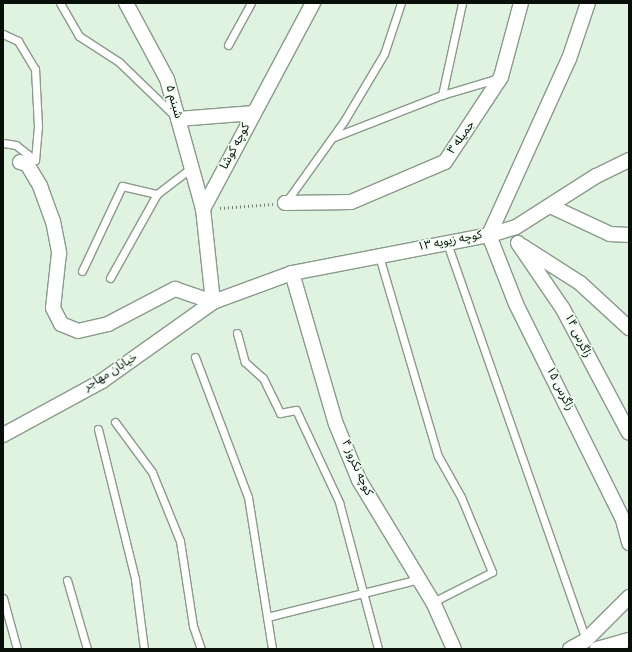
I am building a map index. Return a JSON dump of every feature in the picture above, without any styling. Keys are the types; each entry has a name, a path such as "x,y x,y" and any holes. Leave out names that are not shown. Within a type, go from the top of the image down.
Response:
{"street":[{"name":"شبنم ۵","path":"126,3 167,79 203,209"},
{"name":"کوچه کوشا","path":"203,209 313,3"},
{"name":"جمیله ۳","path":"285,203 351,202 445,162 501,77 521,3"},
{"name":"کوچه زیویه ۱۳","path":"213,302 292,273 489,235 569,59 588,3"},
{"path":"178,119 254,112"},
{"path":"489,235 508,229 550,206 596,176 629,160"},
{"path":"20,162 27,164 40,186 53,220 59,253 53,308 61,324 78,331 108,324 175,289 213,302 203,209"},
{"path":"550,206 610,234 629,234"},
{"name":"زاگرس ۱۴","path":"508,229 563,309 629,433"},
{"name":"زاگرس ۱۵","path":"489,235 516,304 626,519 629,543"},
{"path":"518,243 580,283 629,328"},
{"name":"کوچه نکروز ۴","path":"292,273 336,424 360,480 433,602 454,649"},
{"name":"خیابان مهاجر","path":"3,435 102,381 213,302"},
{"path":"570,649 586,640 629,597"},
{"path":"597,649 629,640"}],"lane":[{"path":"60,3 79,36 119,62 178,119"},
{"path":"228,45 251,3"},
{"path":"285,203 333,137 384,54 401,3"},
{"path":"442,95 462,3"},
{"path":"3,34 18,41 34,69 38,126 34,160 16,145 3,143"},
{"path":"333,137 442,95 501,77"},
{"path":"110,278 157,194 191,168"},
{"path":"82,271 122,186 157,194"},
{"path":"447,243 586,640"},
{"path":"379,256 438,456 461,497 492,572 433,602"},
{"path":"237,333 245,362 263,378 280,413 296,410 339,502 353,562 366,594 378,649"},
{"path":"195,357 248,497 272,649"},
{"path":"115,422 152,472 180,541 193,626 201,649"},
{"path":"98,429 135,579 144,649"},
{"path":"267,617 366,594 419,579"},
{"path":"67,580 87,649"},
{"path":"3,598 17,649"}],"path":[{"path":"203,209 285,203"}]}
